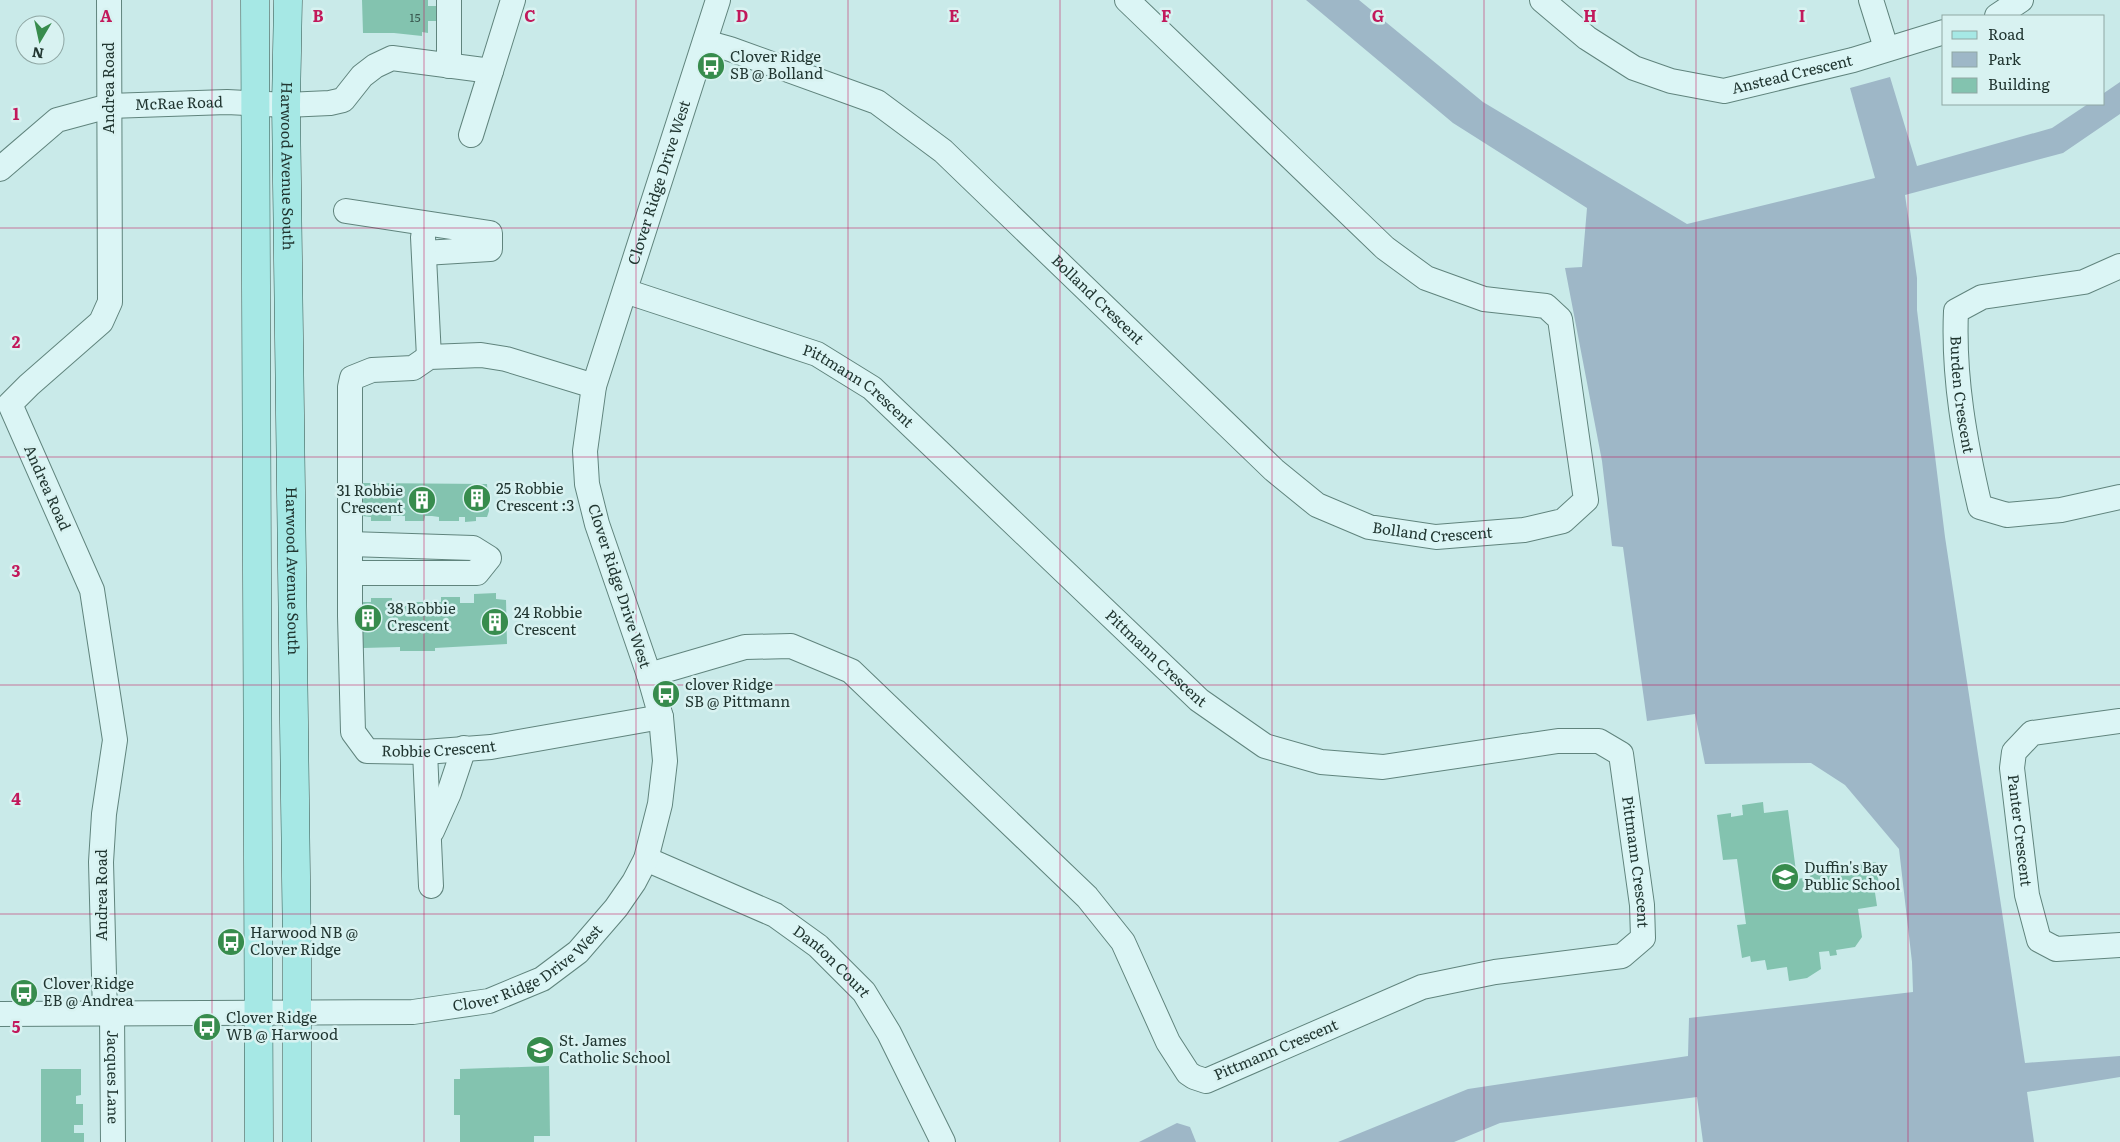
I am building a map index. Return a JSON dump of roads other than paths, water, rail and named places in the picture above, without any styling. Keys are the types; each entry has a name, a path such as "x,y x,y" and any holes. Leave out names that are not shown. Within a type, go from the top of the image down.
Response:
{"main road":[{"name":"Harwood Avenue South","path":"256,0 259,1142"},
{"name":"Harwood Avenue South","path":"288,0 286,105 298,1142"}],"street":[{"name":"Andrea Road","path":"109,0 110,302 101,322 10,404 92,590 115,740 104,814 101,862 109,1013"},
{"path":"449,66 450,0"},
{"path":"471,135 513,0"},
{"name":"Clover Ridge Drive West","path":"0,1014 413,1012 489,1001 521,989 550,974 578,952 616,908 634,882 646,859 660,804 665,761 661,717 649,675 597,524 587,484 585,451 594,386 718,0"},
{"name":"Bolland Crescent","path":"704,42 730,49 877,102 943,151 1274,470 1317,504 1369,527 1436,537 1524,530 1563,521 1586,500 1560,319 1546,306 1484,299 1426,278 1392,253 1127,0"},
{"name":"Anstead Crescent","path":"1542,0 1587,38 1634,68 1671,82 1724,91 1853,60 1886,48 1942,33"},
{"path":"1871,0 1886,48"},
{"path":"1998,15 2021,0"},
{"name":"McRae Road","path":"0,169 57,120 109,106 257,102 313,105 343,100 362,76 375,66 392,58 491,71"},
{"path":"346,211 490,233 490,250 424,253"},
{"path":"423,224 429,358"},
{"name":"Burden Crescent","path":"2120,266 2084,282 1982,297 1956,310 1954,349 1967,452 1980,507 2006,515 2061,510 2120,497"},
{"name":"Pittmann Crescent","path":"625,291 817,354 872,388 1199,700 1265,746 1321,762 1383,767 1558,741 1599,741 1621,754 1642,905 1643,938 1622,956 1495,972 1422,987 1206,1081 1194,1078 1188,1073 1168,1042 1123,942 1087,897 851,671 791,646 746,647 649,675"},
{"name":"Robbie Crescent","path":"594,386 506,359 481,355 429,358 413,368 372,370 352,378 350,387 350,573 354,732 367,751 425,752 491,747 661,717"},
{"path":"350,544 473,548 489,558 477,573 350,573"},
{"name":"Panter Crescent","path":"2120,721 2032,733 2014,752 2012,768 2027,896 2039,940 2056,949 2120,945"},
{"path":"430,835 449,793 464,748"},
{"path":"425,752 431,886"},
{"name":"Danton Court","path":"646,859 775,916 818,946 864,992 889,1033 943,1142"},
{"name":"Jacques Lane","path":"109,1013 113,1142"}],"place":[{"name":"Clover Ridge SB @ Bolland","path":"711,66"},
{"name":"25 Robbie Crescent :3","path":"477,498"},
{"name":"31 Robbie Crescent","path":"422,500"},
{"name":"38 Robbie Crescent","path":"368,618"},
{"name":"24 Robbie Crescent","path":"495,622"},
{"name":"clover Ridge SB @ Pittmann","path":"666,694"},
{"name":"Duffin's Bay Public School","path":"1785,877"},
{"name":"Harwood NB @ Clover Ridge","path":"231,942"},
{"name":"Clover Ridge EB @ Andrea","path":"24,993"},
{"name":"Clover Ridge WB @ Harwood","path":"207,1027"},
{"name":"St. James Catholic School","path":"540,1050"}]}
